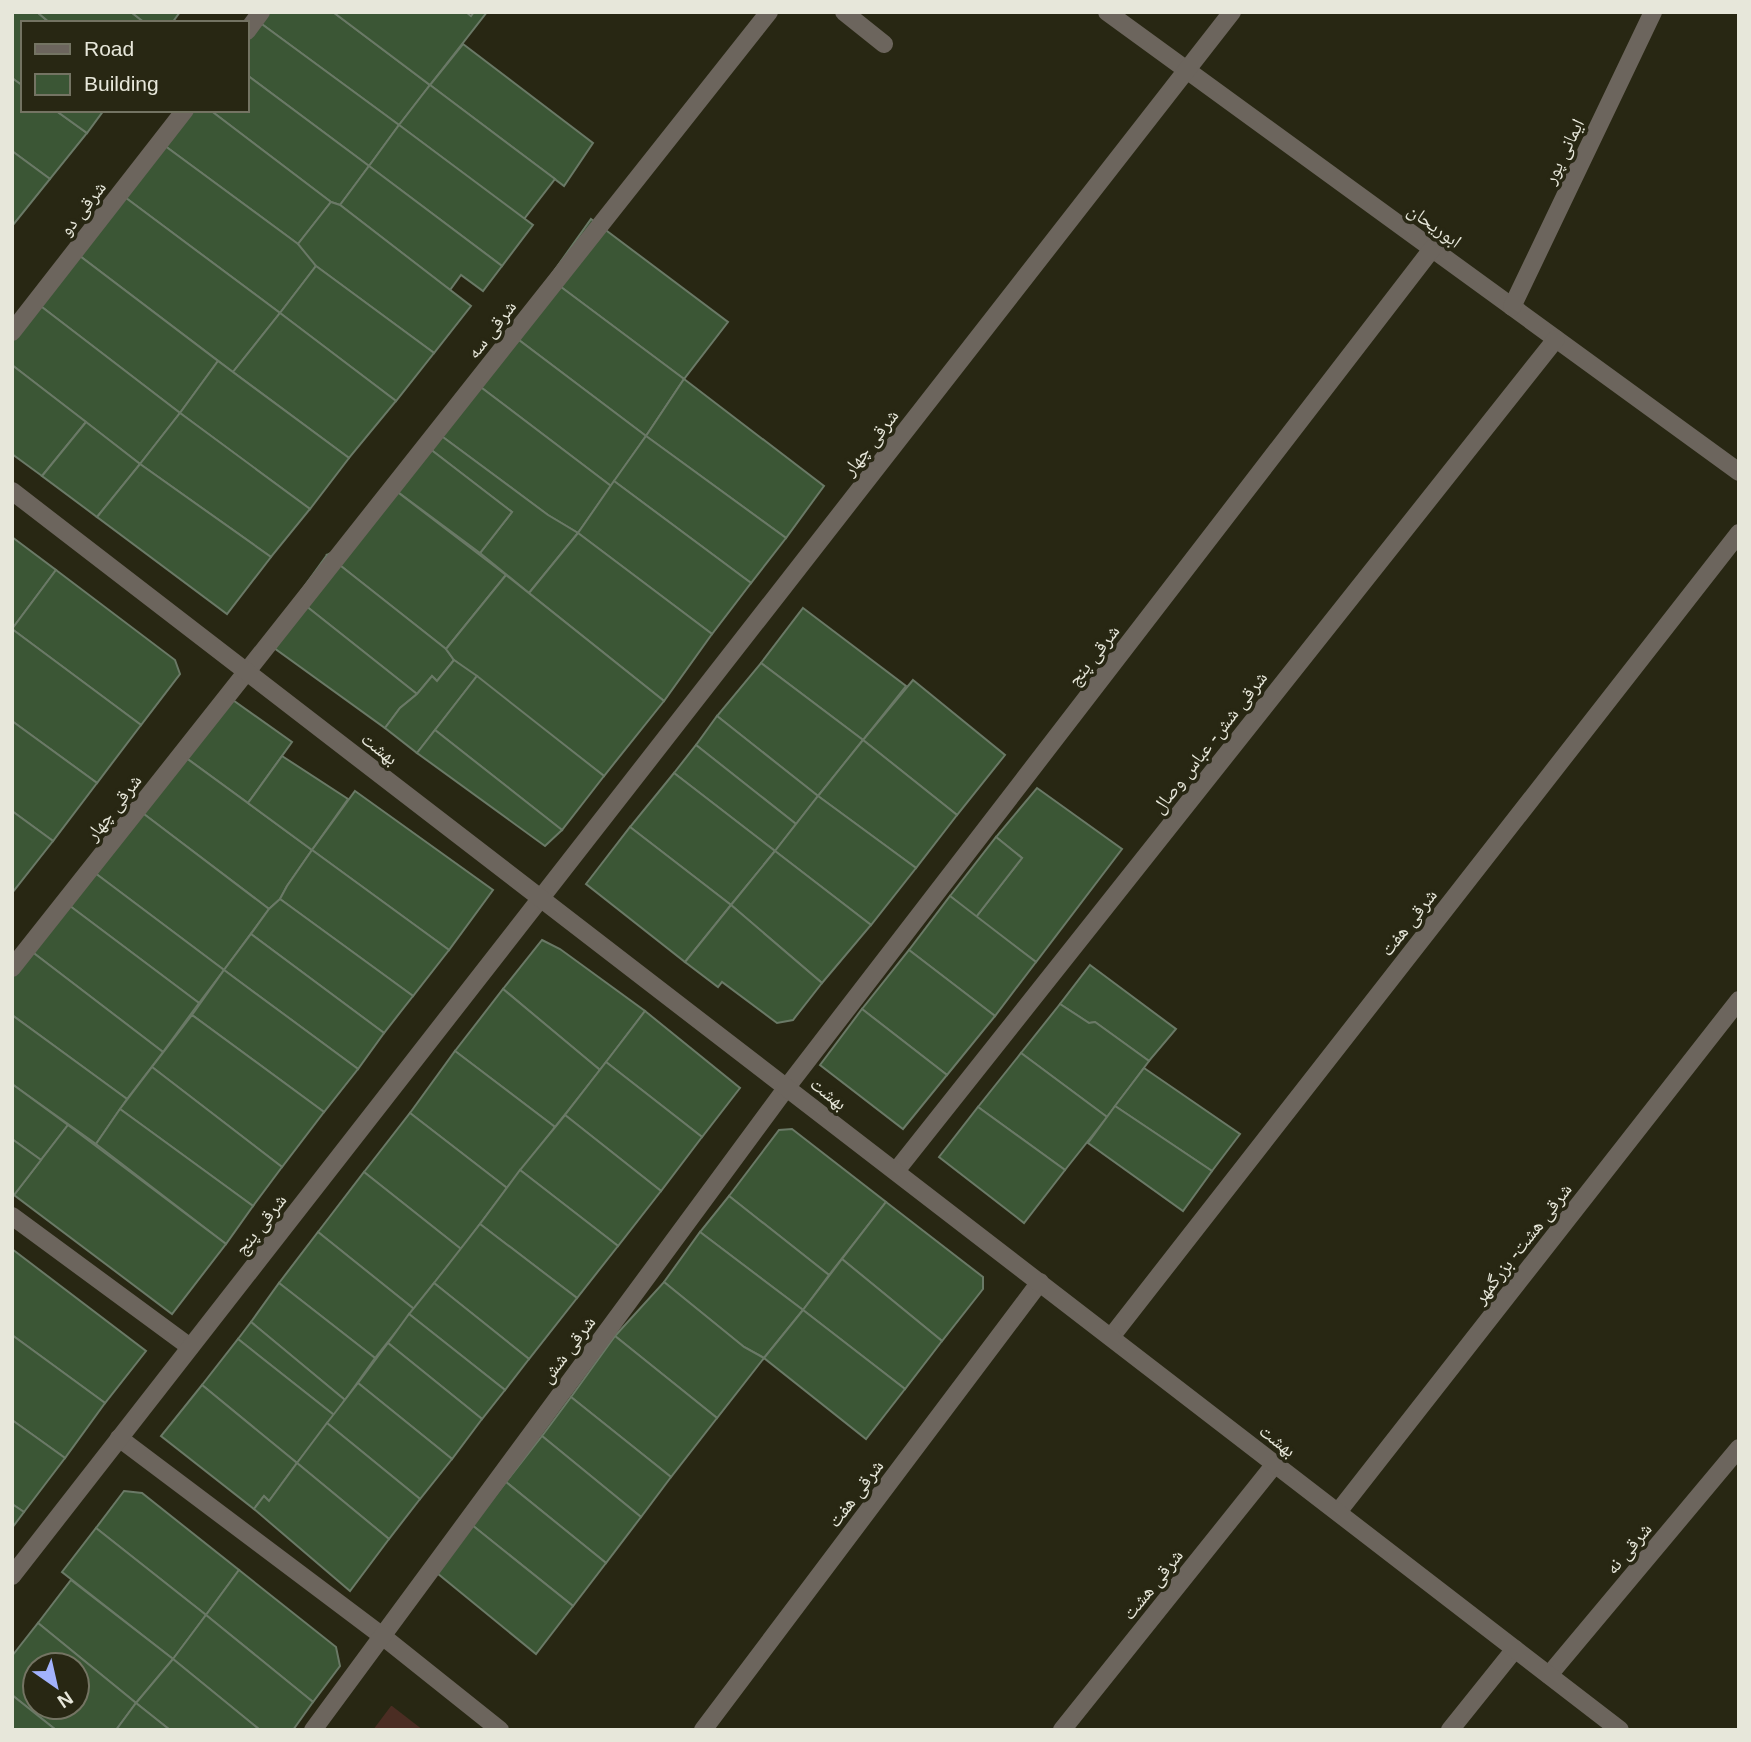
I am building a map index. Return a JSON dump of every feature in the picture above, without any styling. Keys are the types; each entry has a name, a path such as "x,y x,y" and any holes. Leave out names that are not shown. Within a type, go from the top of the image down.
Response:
{"street":[{"path":"248,29 261,12"},
{"name":"شرقی سه","path":"247,672 769,12"},
{"path":"844,12 884,44"},
{"name":"ابوریحان","path":"1107,12 1739,472"},
{"name":"شرقی چهار","path":"541,898 1232,12"},
{"name":"ایمانی پور","path":"1512,307 1653,12"},
{"name":"شرقی دو","path":"12,332 183,112"},
{"name":"شرقی پنج","path":"787,1087 1432,249"},
{"name":"شرقی شش- عباس وصال","path":"896,1171 1556,340"},
{"name":"بهشت","path":"12,491 1620,1730"},
{"name":"شرقی هفت","path":"1111,1337 1739,533"},
{"name":"شرقی چهار","path":"12,968 247,672"},
{"name":"شرقی پنج","path":"12,1576 541,898"},
{"name":"شرقی هشت- بزرگمهر","path":"1338,1512 1739,1000"},
{"name":"شرقی شش","path":"313,1730 380,1635 787,1087"},
{"path":"12,1216 190,1347"},
{"name":"شرقی هفت","path":"703,1730 1040,1282"},
{"path":"119,1438 380,1635 500,1730"},
{"name":"شرقی نه","path":"1549,1675 1739,1448"},
{"name":"شرقی هشت","path":"1062,1730 1275,1464"},
{"path":"1450,1730 1515,1649"}],"shaded area":[{"path":"392,1706 423,1730 373,1730"}],"building":[{"path":"12,12 37,12 48,21 21,21 21,85 12,78"},
{"path":"37,12 131,12 142,21 48,21"},
{"path":"131,12 180,12 173,21 142,21"},
{"path":"267,12 333,12 430,85 399,125 259,22"},
{"path":"333,12 466,12 471,16 474,12 487,12 430,85"},
{"path":"259,22 399,125 369,166 248,76 248,37"},
{"path":"463,44 593,143 564,186 430,85"},
{"path":"248,76 369,166 340,205 331,202 213,112 248,112"},
{"path":"12,78 21,85 21,112 58,112 87,133 50,179 12,151"},
{"path":"430,85 555,179 524,219 399,125"},
{"path":"58,112 103,112 87,133"},
{"path":"187,112 213,112 331,202 298,244 161,143"},
{"path":"399,125 533,225 502,266 369,166"},
{"path":"161,143 298,244 310,256 316,266 280,313 122,195"},
{"path":"12,151 50,179 13,225 12,224"},
{"path":"369,166 502,266 483,291 461,275 450,290 340,205"},
{"path":"122,195 280,313 233,372 72,250"},
{"path":"331,202 340,205 471,306 434,353 316,266 298,244"},
{"path":"591,219 728,322 684,379 549,278"},
{"path":"72,250 218,361 180,413 38,304"},
{"path":"316,266 434,353 396,401 280,313"},
{"path":"549,278 684,379 646,436 507,331"},
{"path":"38,304 180,413 140,464 12,365 12,337"},
{"path":"280,313 396,401 349,458 233,372"},
{"path":"507,331 646,436 611,486 470,379"},
{"path":"218,361 349,458 310,509 180,413"},
{"path":"12,365 86,422 42,476 12,454"},
{"path":"470,379 611,486 578,533 548,515 432,429"},
{"path":"684,379 824,486 786,538 646,436"},
{"path":"180,413 310,509 271,557 140,464"},
{"path":"86,422 140,464 97,517 42,476"},
{"path":"432,429 548,515 578,533 529,593 480,553 512,512 421,442"},
{"path":"646,436 786,538 751,583 614,481"},
{"path":"421,442 512,512 480,553 387,484"},
{"path":"140,464 271,557 227,614 97,517"},
{"path":"614,481 751,583 712,634 578,533"},
{"path":"387,484 506,575 446,649 327,555 336,550"},
{"path":"578,533 712,634 664,701 529,593"},
{"path":"12,537 56,570 12,629"},
{"path":"327,555 446,649 454,660 437,681 432,676 417,694 296,598"},
{"path":"56,570 175,660 180,674 141,725 12,629"},
{"path":"506,575 664,701 604,776 454,660 446,649"},
{"path":"296,598 417,694 400,708 385,728 263,640"},
{"path":"803,608 906,686 863,740 761,663"},
{"path":"12,629 141,725 97,783 12,721"},
{"path":"454,660 477,676 417,753 385,728 400,708 417,694 432,676 437,681"},
{"path":"761,663 863,740 818,796 717,716"},
{"path":"477,676 604,776 562,830 435,730"},
{"path":"913,680 1005,755 957,815 863,740"},
{"path":"223,693 292,742 248,803 178,752"},
{"path":"717,716 818,796 796,824 696,745"},
{"path":"12,721 97,783 53,841 12,811"},
{"path":"435,730 562,830 545,846 417,753"},
{"path":"863,740 957,815 916,868 818,796"},
{"path":"696,745 796,824 775,851 674,773"},
{"path":"178,752 312,850 280,899 269,909 136,808"},
{"path":"282,756 348,799 312,850 248,803"},
{"path":"674,773 775,851 731,905 630,827"},
{"path":"1037,788 1122,849 1036,962 976,917 1022,858 996,837"},
{"path":"355,791 493,890 449,950 312,850"},
{"path":"818,796 916,868 871,925 775,851"},
{"path":"136,808 269,909 224,970 91,870"},
{"path":"12,811 53,841 12,893"},
{"path":"630,827 731,905 685,962 586,884"},
{"path":"996,837 1022,858 976,917 950,896"},
{"path":"312,850 449,950 413,996 280,899"},
{"path":"775,851 871,925 822,983 731,905"},
{"path":"91,870 224,970 199,1003 66,903"},
{"path":"950,896 1036,962 995,1016 909,950"},
{"path":"280,899 413,996 384,1033 251,934"},
{"path":"66,903 199,1003 163,1052 31,951"},
{"path":"731,905 822,983 793,1020 777,1023 722,982 718,987 685,962"},
{"path":"251,934 384,1033 358,1069 224,970"},
{"path":"542,940 560,949 645,1011 600,1070 503,989"},
{"path":"909,950 995,1016 947,1075 862,1009"},
{"path":"31,951 163,1052 127,1099 12,1015 12,974"},
{"path":"1090,965 1176,1029 1149,1061 1095,1022 1089,1023 1060,1004"},
{"path":"224,970 358,1069 324,1112 192,1015"},
{"path":"503,989 600,1070 555,1127 455,1051"},
{"path":"1060,1004 1089,1023 1095,1022 1149,1061 1107,1117 1021,1053"},
{"path":"862,1009 947,1075 903,1129 820,1065"},
{"path":"645,1011 740,1088 702,1137 606,1062"},
{"path":"12,1015 127,1099 96,1144 12,1084"},
{"path":"192,1015 324,1112 282,1167 152,1067"},
{"path":"455,1051 555,1127 507,1188 410,1113"},
{"path":"1021,1053 1107,1117 1065,1170 978,1107"},
{"path":"606,1062 702,1137 661,1191 565,1115"},
{"path":"152,1067 282,1167 253,1206 120,1109"},
{"path":"1144,1068 1240,1134 1212,1171 1115,1106"},
{"path":"12,1084 68,1125 41,1160 12,1139"},
{"path":"1115,1106 1212,1171 1183,1211 1088,1143"},
{"path":"978,1107 1065,1170 1024,1223 939,1157"},
{"path":"120,1109 253,1206 226,1244 96,1144"},
{"path":"410,1113 507,1188 461,1249 364,1172"},
{"path":"565,1115 661,1191 618,1246 520,1170"},
{"path":"68,1125 226,1244 172,1314 14,1195"},
{"path":"792,1129 886,1202 829,1275 729,1196 779,1130"},
{"path":"12,1139 41,1160 14,1195 12,1194"},
{"path":"520,1170 618,1246 577,1298 480,1224"},
{"path":"364,1172 461,1249 414,1309 318,1232"},
{"path":"729,1196 829,1275 803,1310 700,1232"},
{"path":"886,1202 983,1277 983,1289 942,1341 842,1259"},
{"path":"480,1224 577,1298 529,1359 434,1283"},
{"path":"318,1232 414,1309 375,1358 279,1283"},
{"path":"700,1232 803,1310 764,1358 744,1347 664,1282"},
{"path":"12,1249 146,1351 105,1403 12,1335"},
{"path":"842,1259 942,1341 905,1389 803,1310"},
{"path":"664,1282 744,1347 764,1358 717,1418 615,1336"},
{"path":"279,1283 375,1358 345,1400 251,1322"},
{"path":"434,1283 529,1359 505,1390 409,1314"},
{"path":"803,1310 905,1389 866,1439 764,1358"},
{"path":"409,1314 505,1390 482,1419 388,1343"},
{"path":"251,1322 345,1400 334,1415 238,1339"},
{"path":"12,1335 105,1403 65,1458 12,1420"},
{"path":"615,1336 717,1418 671,1477 571,1397"},
{"path":"238,1339 334,1415 297,1463 202,1385"},
{"path":"388,1343 482,1419 452,1459 358,1383"},
{"path":"358,1383 452,1459 420,1499 327,1423"},
{"path":"202,1385 297,1463 269,1501 264,1496 254,1509 161,1436"},
{"path":"571,1397 671,1477 641,1517 542,1436"},
{"path":"12,1420 65,1458 24,1512 12,1504"},
{"path":"327,1423 420,1499 389,1539 297,1463"},
{"path":"542,1436 641,1517 606,1563 506,1482"},
{"path":"297,1463 389,1539 350,1591 254,1509 264,1496 269,1501"},
{"path":"506,1482 606,1563 573,1606 472,1525"},
{"path":"124,1491 142,1493 239,1570 206,1615 96,1528"},
{"path":"12,1504 24,1512 12,1528"},
{"path":"472,1525 573,1606 536,1654 437,1573"},
{"path":"96,1528 206,1615 173,1659 62,1572"},
{"path":"239,1570 336,1647 340,1666 313,1702 206,1615"},
{"path":"71,1580 173,1659 136,1703 91,1666 91,1651 72,1651 38,1623"},
{"path":"206,1615 313,1702 293,1730 260,1730 173,1659"},
{"path":"38,1623 72,1651 21,1651 21,1702 12,1695 12,1656"},
{"path":"173,1659 260,1730 170,1730 136,1703"},
{"path":"91,1666 136,1703 116,1730 56,1730 45,1721 91,1721"},
{"path":"12,1695 21,1702 21,1721 45,1721 56,1730 12,1730"},
{"path":"136,1703 170,1730 116,1730"}]}
